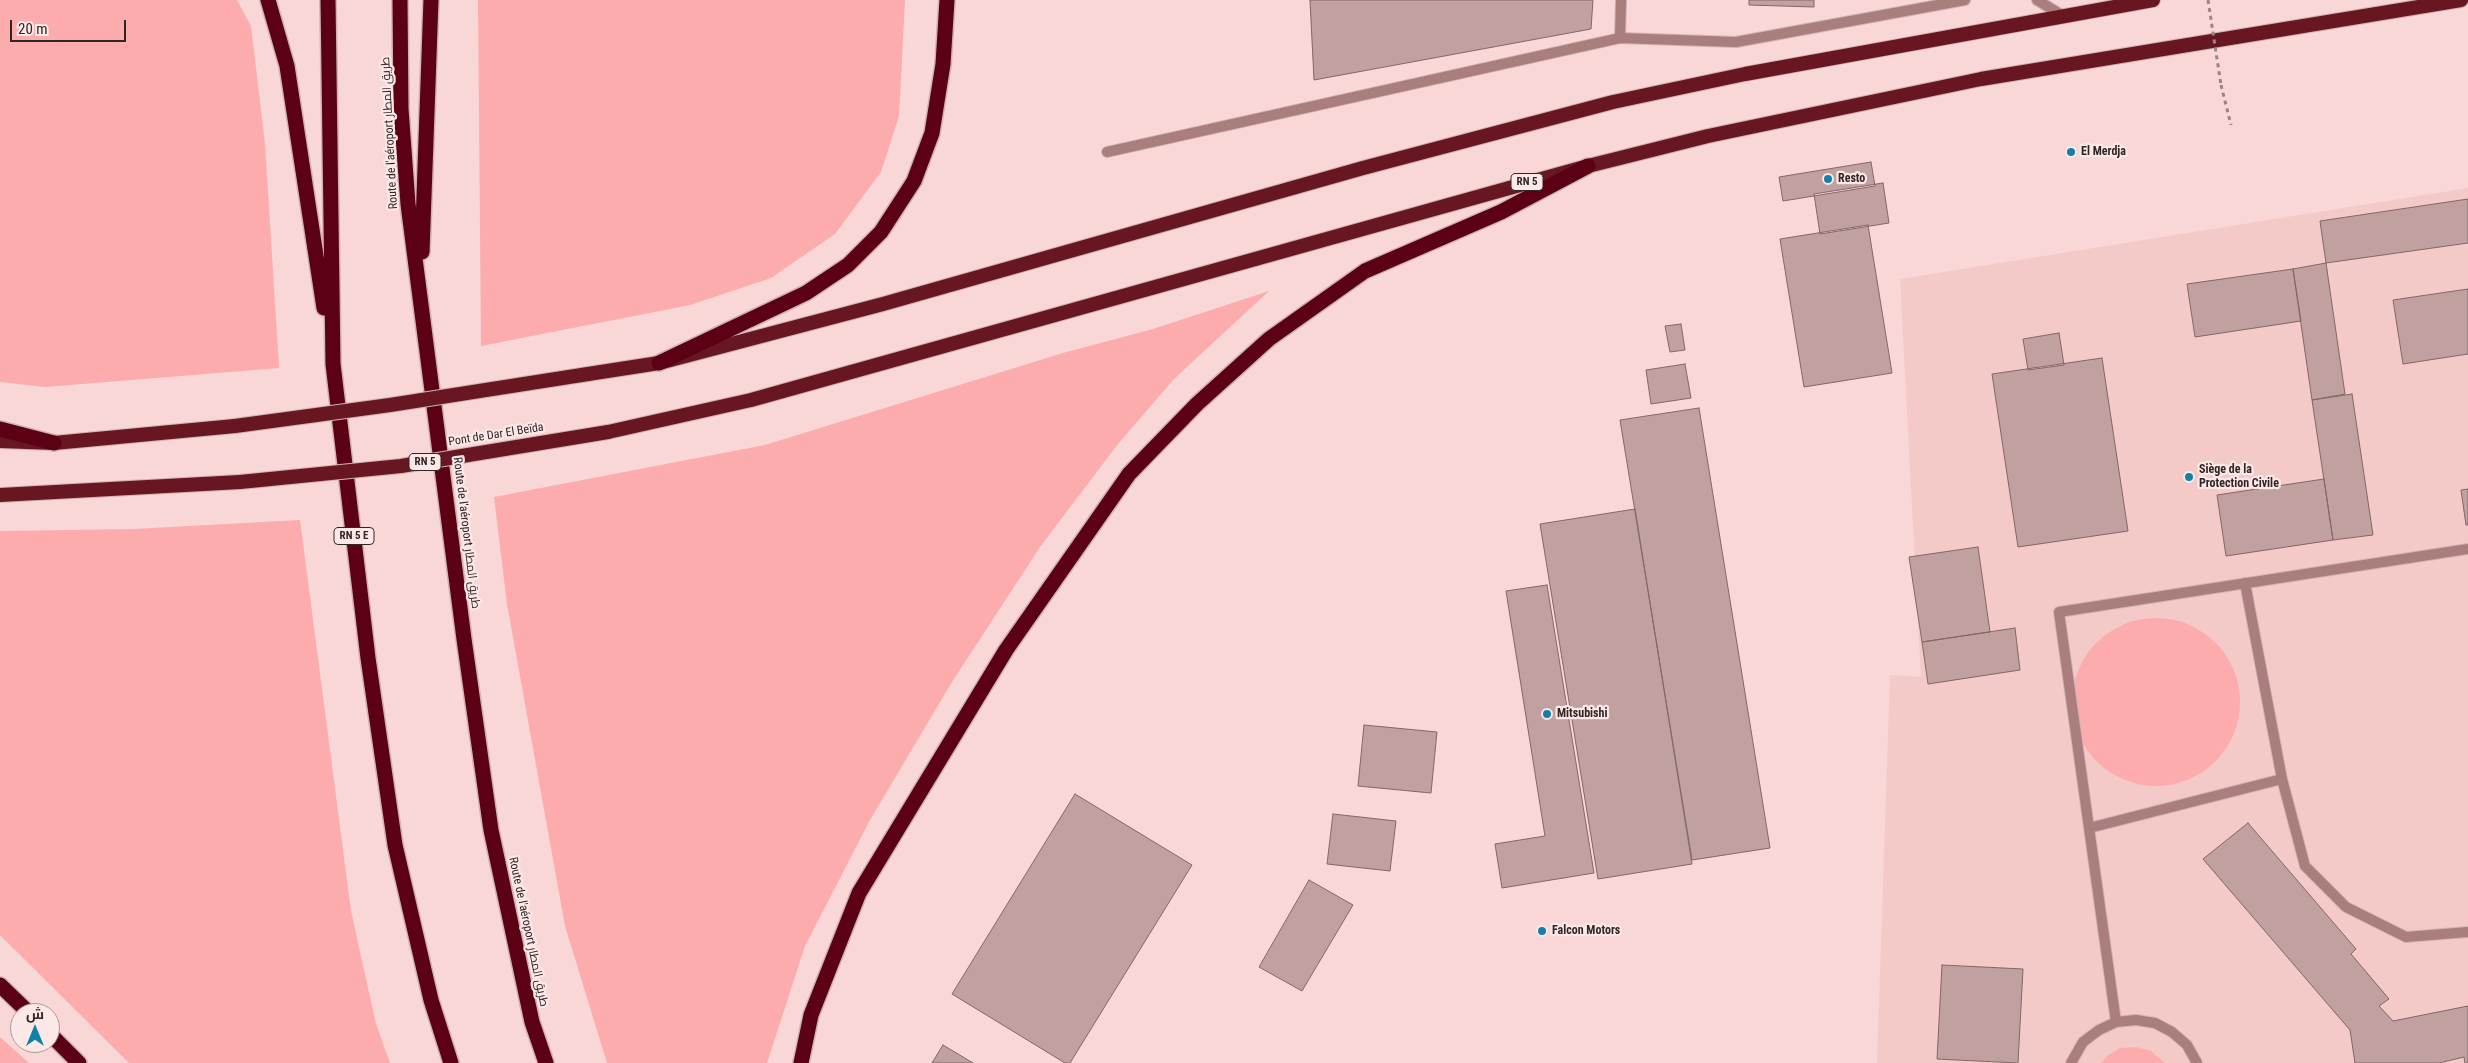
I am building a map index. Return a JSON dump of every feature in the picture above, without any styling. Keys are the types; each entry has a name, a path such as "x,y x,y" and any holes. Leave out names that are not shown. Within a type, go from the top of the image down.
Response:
{"highway":[{"path":"268,0 287,66 333,364"},
{"name":"RN 5 E","path":"328,0 333,364 368,658 395,845 431,1000 451,1063"},
{"name":"Route de l'aéroport طريق المطار","path":"400,0 401,108 408,204 491,830 532,1022 546,1063"},
{"path":"420,296 431,0"},
{"path":"660,363 806,293 848,265 881,232 914,180 932,132 943,64 947,0"},
{"path":"0,442 54,443 235,426 390,406 660,363 883,304 1363,168 1613,102 1745,74 2153,0"},
{"name":"RN 5","path":"1588,166 1756,125 1981,79 2461,0"},
{"path":"801,1063 811,1015 859,893 1006,650 1129,474 1197,404 1270,339 1366,271 1501,212 1588,166"},
{"name":"Pont de Dar El Beïda","path":"0,495 240,482 401,466 608,432 751,400 1588,166"},
{"path":"0,430 54,443"},
{"path":"0,985 19,1003"},
{"path":"60,1044 79,1063"}],"street":[{"path":"1620,38 1622,0"},
{"path":"1107,152 1620,38 1736,42 1965,0"},
{"path":"2037,0 2065,16"},
{"path":"2116,1022 2059,612 2468,549"},
{"path":"2245,583 2282,780 2305,866 2346,906 2406,937 2468,932"},
{"path":"2089,828 2282,780"},
{"path":"2071,1063 2084,1042 2099,1030 2116,1022 2136,1020 2155,1023 2172,1032 2187,1045 2197,1063"}],"path":[{"path":"2208,0 2221,85 2231,125"}],"shaded area":[{"path":"0,0 237,0 251,26 265,144 279,368 45,387 0,382"},
{"path":"478,0 905,0 899,116 881,172 835,234 771,278 690,305 481,346"},
{"name":"Siège de la Protection Civile","path":"2468,188 2468,1063 1877,1063 1890,675 1921,677 1900,279"},
{"path":"1269,291 1174,379 1118,444 1040,547 952,682 870,820 805,946 767,1063 607,1063 565,926 507,604 494,497 765,445 1063,353 1153,329"},
{"path":"300,520 351,911 376,1024 390,1063 129,1063 0,935 0,531 134,529"},
{"path":"2148,618 2164,618 2196,628 2221,649 2234,670 2240,702 2234,734 2226,749 2209,767 2188,780 2164,786 2148,786 2124,780 2109,772 2086,749 2078,734 2072,710 2072,694 2078,670 2086,655 2109,632 2124,624"},
{"path":"0,1037 10,1046 10,1053 18,1053 29,1063 0,1063"},
{"path":"2136,1047 2151,1051 2165,1063 2101,1063 2107,1056 2120,1048"}],"building":[{"path":"1310,0 1593,0 1591,29 1314,80"},
{"path":"1749,0 1814,0 1814,7 1749,5"},
{"path":"1871,162 1875,186 1783,201 1779,177"},
{"path":"1883,183 1889,223 1820,234 1814,194"},
{"path":"2468,199 2468,243 2326,263 2320,221"},
{"path":"1868,225 1892,373 1804,387 1780,239"},
{"path":"2326,263 2345,394 2312,400 2293,269"},
{"path":"2293,269 2301,321 2195,337 2187,284"},
{"path":"2468,289 2468,354 2403,364 2393,300"},
{"path":"1681,324 1685,350 1670,352 1665,326"},
{"path":"2059,333 2064,365 2028,370 2023,339"},
{"path":"2102,358 2128,531 2018,547 1992,374"},
{"path":"1685,364 1691,398 1651,404 1646,370"},
{"path":"2352,394 2373,535 2333,540 2312,400"},
{"path":"1699,408 1770,848 1692,860 1620,420"},
{"path":"2324,479 2333,540 2226,556 2217,495"},
{"path":"2468,489 2468,525 2466,525 2461,490"},
{"path":"1635,509 1692,864 1598,879 1540,524"},
{"path":"1978,547 1990,632 1922,642 1909,557"},
{"name":"Mitsubishi","path":"1547,585 1594,873 1502,888 1495,844 1545,836 1506,591"},
{"path":"2015,628 2020,670 1928,684 1922,642"},
{"path":"1364,725 1437,732 1431,793 1358,786"},
{"path":"1075,794 1192,865 1070,1063 1065,1063 952,994"},
{"path":"1333,814 1396,821 1390,871 1327,864"},
{"path":"2248,823 2356,949 2351,954 2389,999 2379,1006 2393,1021 2468,1006 2468,1063 2465,1063 2464,1057 2439,1063 2355,1063 2350,1030 2203,859"},
{"path":"1309,880 1353,905 1302,991 1259,967"},
{"path":"1942,965 2023,969 2018,1063 1937,1059"},
{"path":"943,1045 973,1063 932,1063"}],"place":[{"name":"El Merdja","path":"2071,152"},
{"name":"Resto","path":"1828,179"},
{"name":"Siège de la Protection Civile","path":"2189,477"},
{"name":"Mitsubishi","path":"1547,714"},
{"name":"Falcon Motors","path":"1542,931"}]}
